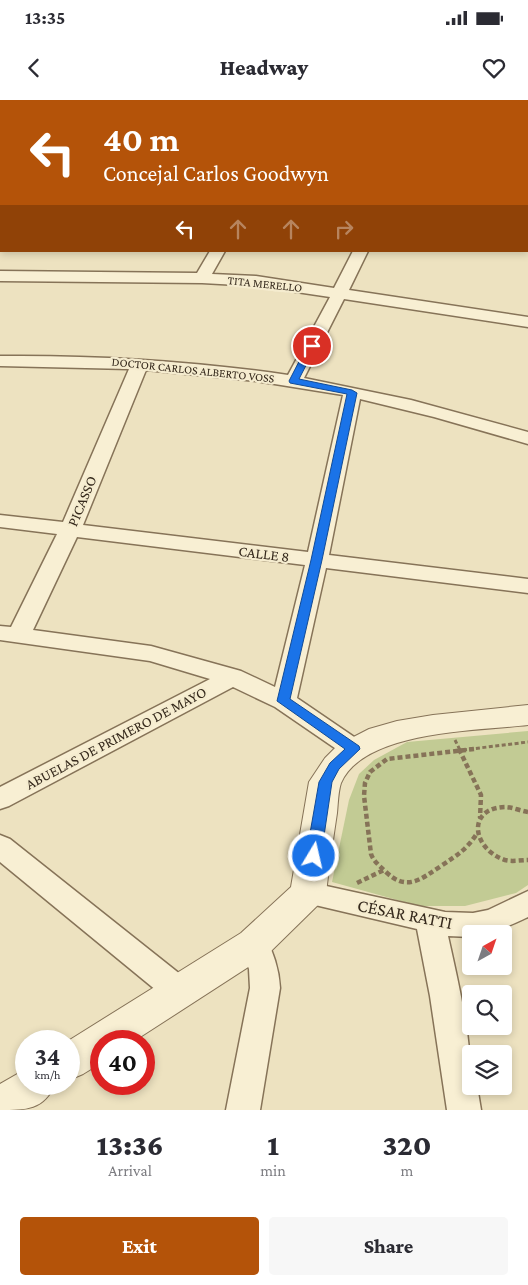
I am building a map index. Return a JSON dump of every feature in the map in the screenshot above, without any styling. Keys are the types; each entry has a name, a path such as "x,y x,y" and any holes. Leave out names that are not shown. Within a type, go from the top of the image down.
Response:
{"street":[{"path":"202,278 217,252"},
{"path":"294,381 360,252"},
{"name":"TITA MERELLO","path":"0,276 202,278 256,282 339,292 528,322"},
{"name":"DOCTOR CARLOS ALBERTO VOSS","path":"0,361 95,361 140,364 221,371 294,381 452,416 528,438"},
{"name":"PICASSO","path":"9,634 70,530 140,364"},
{"path":"284,701 317,560 352,393"},
{"name":"CALLE 8","path":"0,521 528,586"},
{"path":"9,634 151,654 232,677 284,701 354,749"},
{"name":"ABUELAS DE PRIMERO DE MAYO","path":"0,798 232,677"},
{"path":"80,1055 254,944 308,893 325,782 334,766 354,749 378,736 398,730 454,738 528,715"},
{"path":"0,846 178,991"},
{"name":"CÉSAR RATTI","path":"308,893 445,924 473,925 494,920 520,908 528,902"},
{"path":"430,921 446,996 464,1110"},
{"path":"243,1110 265,988 264,969 254,944"},
{"path":"0,1106 18,1095"}],"path":[{"path":"454,738 481,795 480,819"},
{"path":"476,835 467,849 420,880 410,883 398,882 374,861 370,846 364,796 365,783 370,772 388,759 454,738 528,742"},
{"path":"528,811 517,808 495,809 486,813 476,826 476,835 480,843 496,857 508,861 528,860"}],"green space":[{"path":"528,731 528,885 516,893 465,906 419,906 332,882 349,800 359,774 374,760 407,742"}],"route":[{"path":"312,346 294,381 352,393 317,560 284,701 354,749 334,766 325,782 314,856"}]}
